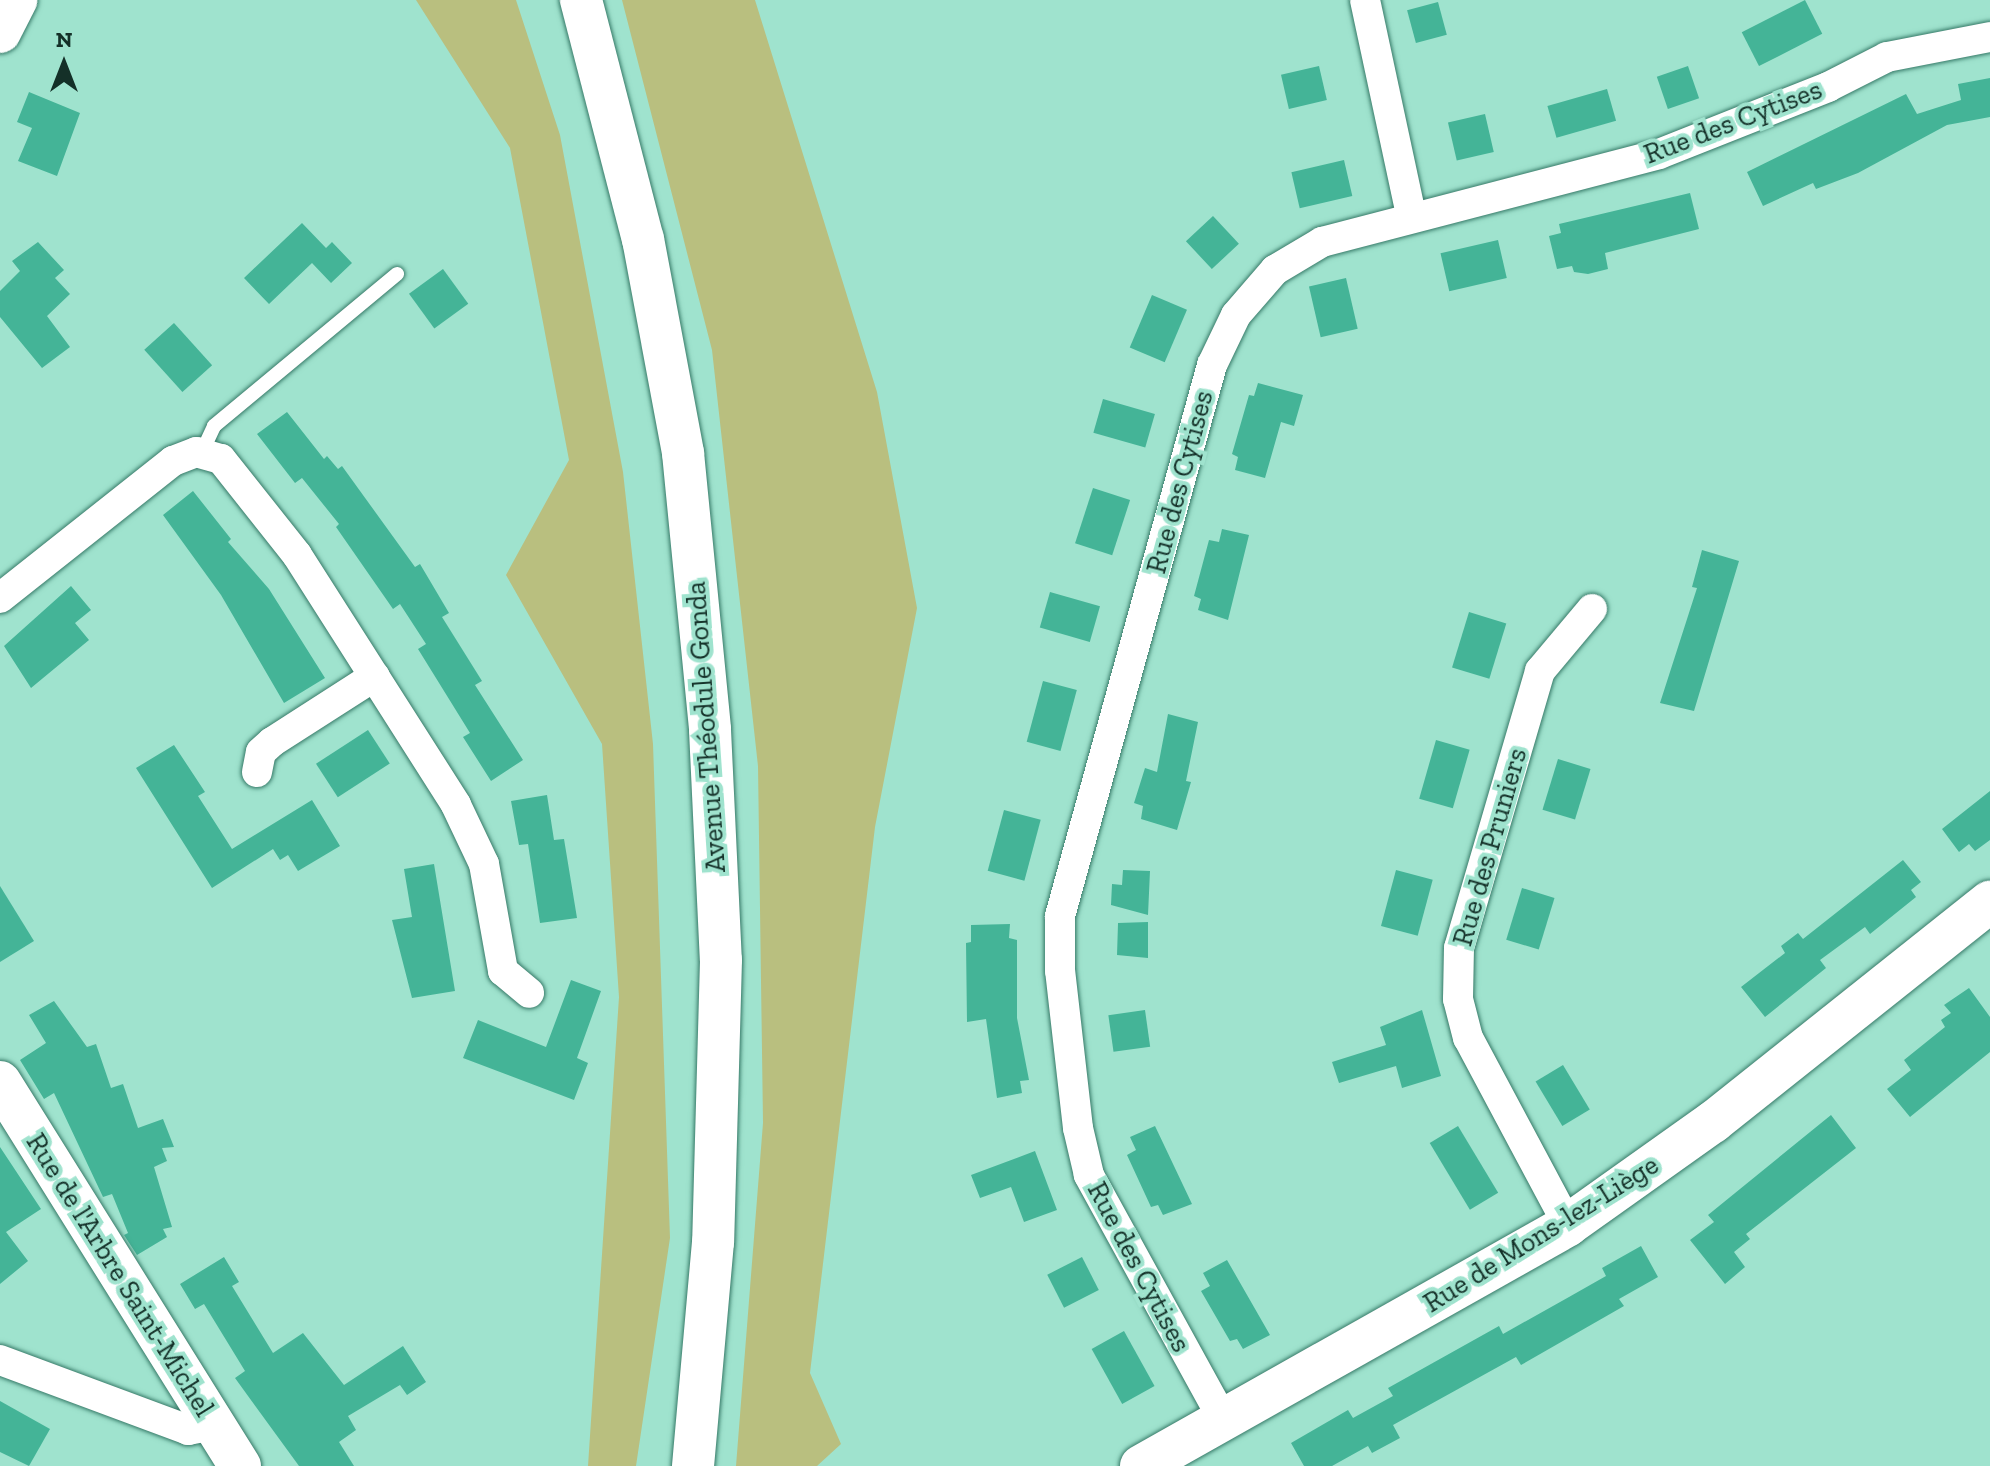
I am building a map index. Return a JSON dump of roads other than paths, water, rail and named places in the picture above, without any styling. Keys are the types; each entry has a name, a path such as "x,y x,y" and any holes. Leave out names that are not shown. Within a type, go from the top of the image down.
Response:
{"street":[{"path":"0,32 16,0"},
{"name":"Avenue Théodule Gonda","path":"581,0 643,239 683,453 710,730 721,960 713,1242 693,1466"},
{"path":"1365,0 1411,215"},
{"name":"Rue des Cytises","path":"1224,1421 1089,1175 1078,1128 1060,971 1060,916 1212,365 1236,315 1275,270 1322,242 1411,215 1659,154 1828,87 1887,57 1990,37"},
{"path":"0,598 173,461 202,452 231,468 297,555 467,825 490,888 503,971 529,993"},
{"name":"Rue des Pruniers","path":"1568,1225 1468,1038 1458,999 1459,948 1540,671 1592,609"},
{"path":"257,772 261,752 272,742 375,676"},
{"name":"Rue de Mons-lez-Liège","path":"1141,1466 1568,1225 1713,1122 1990,902"},
{"name":"Rue de l'Arbre Saint-Michel","path":"0,1082 240,1466"},
{"path":"0,1360 188,1430 214,1425"}],"lane":[{"path":"202,452 214,426 397,274"}]}
